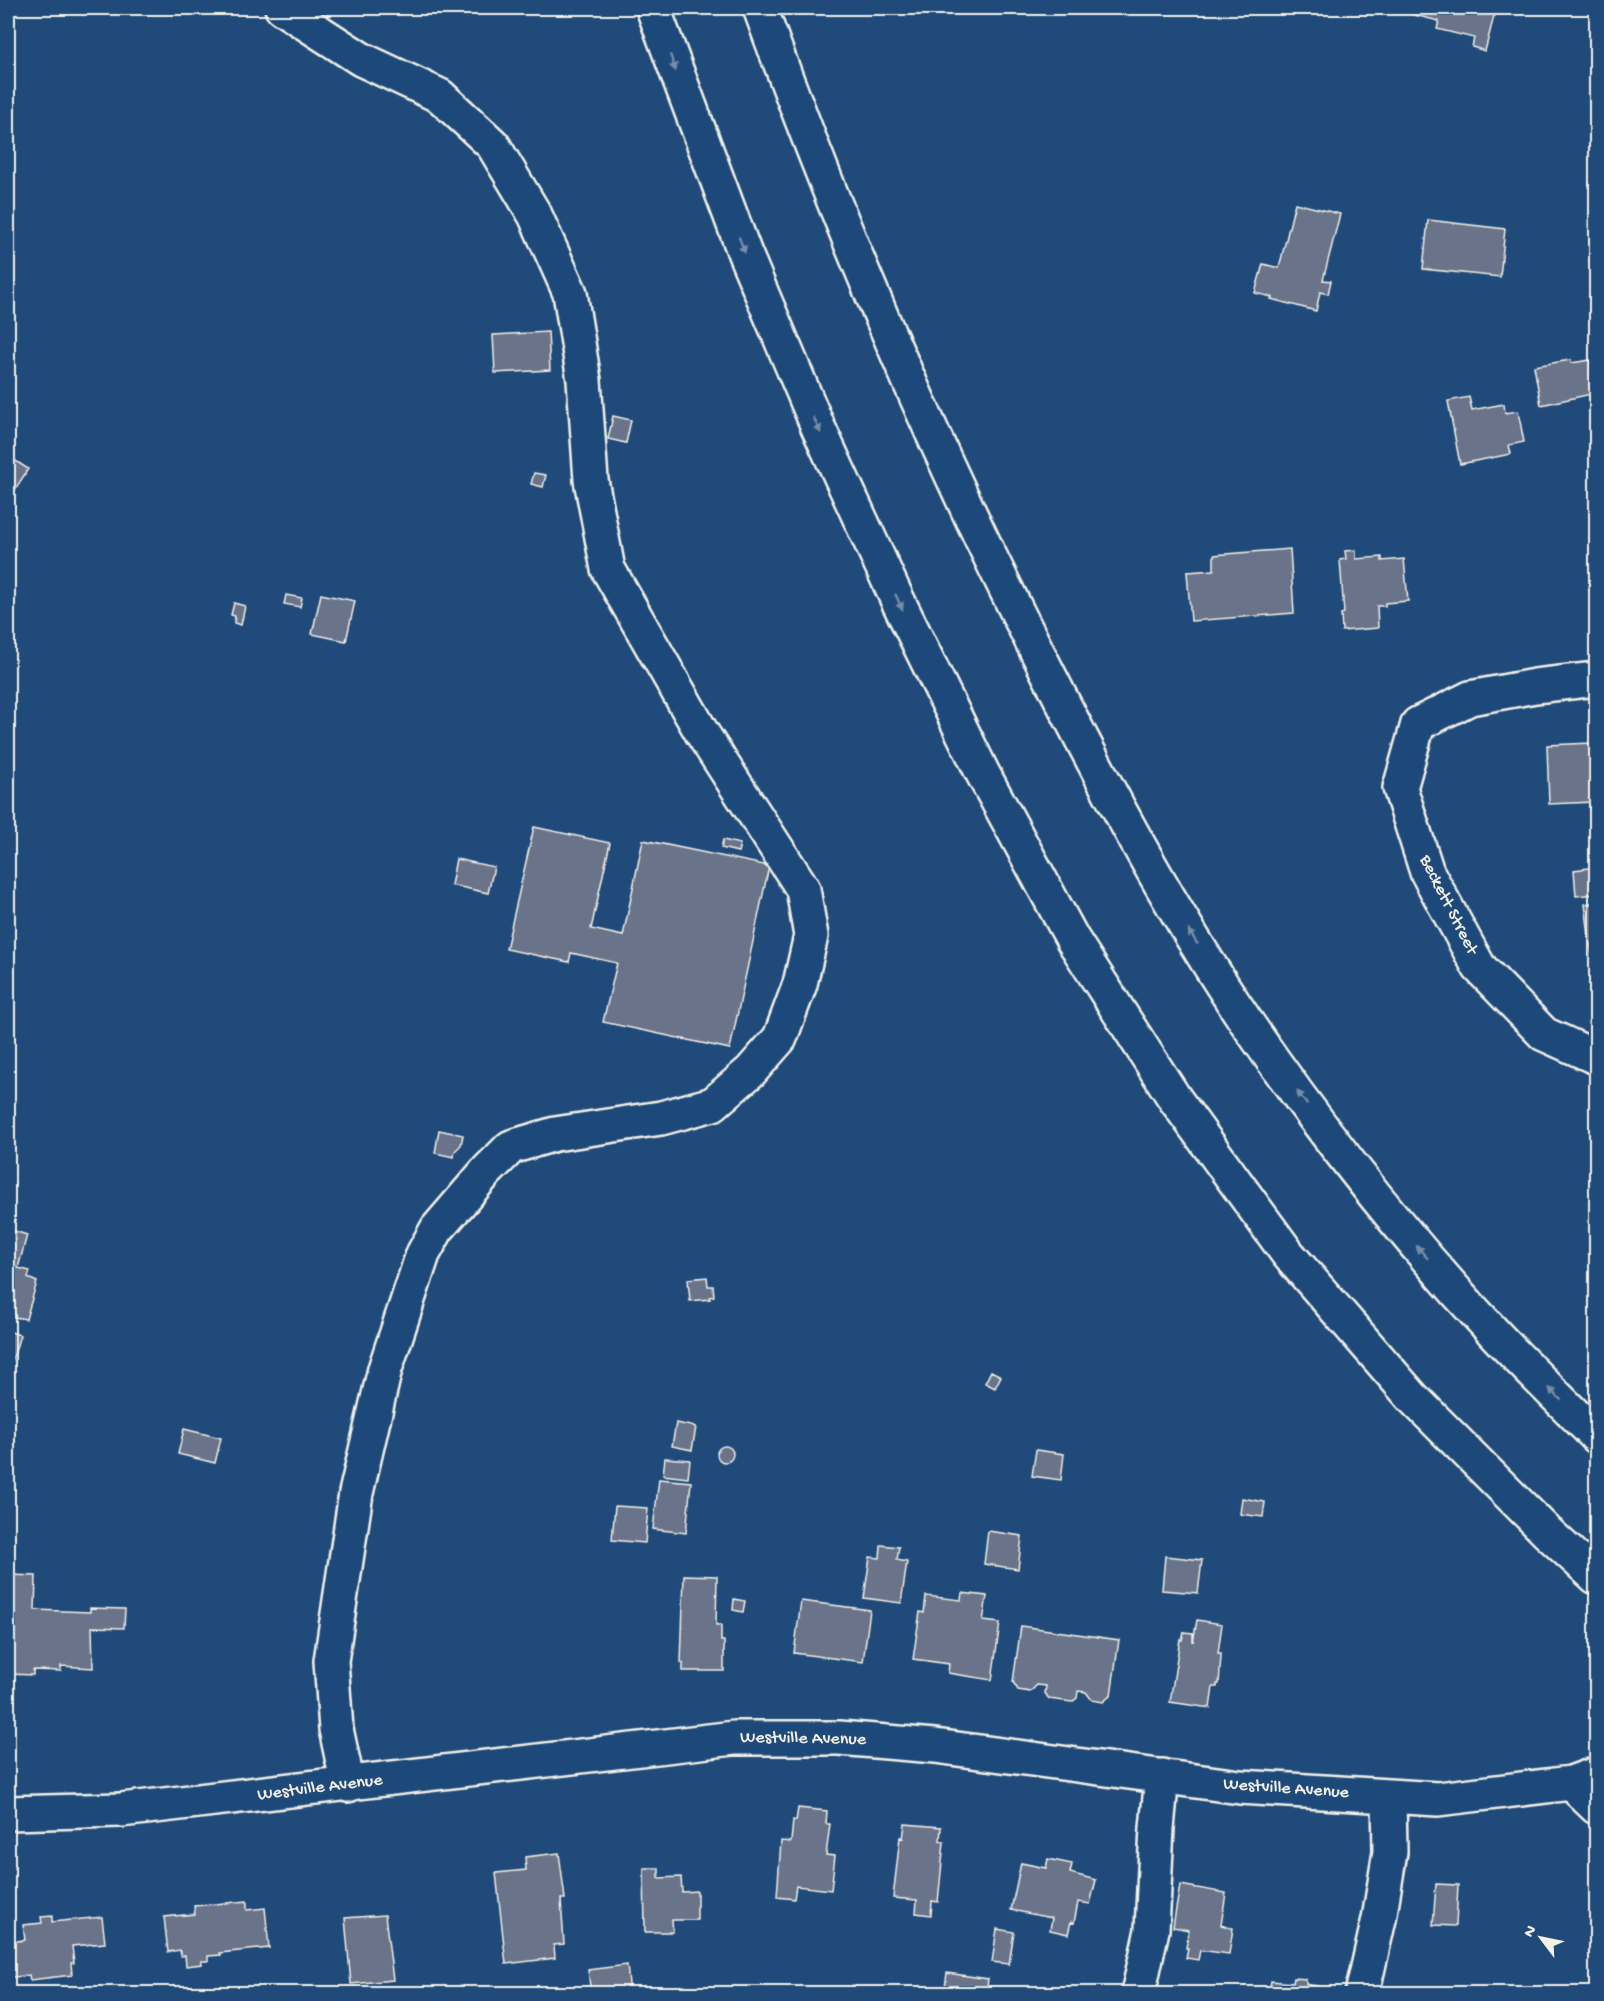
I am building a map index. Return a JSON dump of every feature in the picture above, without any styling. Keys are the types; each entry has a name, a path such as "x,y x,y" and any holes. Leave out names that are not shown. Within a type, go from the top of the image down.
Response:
{"main road":[{"path":"282,8 361,59 440,96 493,145 535,215 570,293 584,380 591,480 608,569 702,733 803,889 811,936 800,984 780,1038 751,1071 713,1104 661,1118 555,1134 511,1147 437,1228 423,1254 385,1369 356,1493 331,1661 336,1729 348,1785"},
{"path":"653,8 745,254 818,427 898,601 982,772 1073,940 1175,1099 1288,1254 1413,1398 1547,1532 1596,1577"},
{"path":"760,8 820,167 864,274 960,494 1087,750 1170,901 1245,1018 1324,1130 1399,1226 1496,1335 1596,1436"},
{"name":"Beckett Street","path":"1596,679 1535,686 1470,698 1418,724 1400,789 1427,873 1479,967 1544,1034 1593,1056 1596,1055"},
{"name":"Westville Avenue","path":"8,1813 121,1810 734,1738 839,1738 936,1746 1240,1786 1438,1799 1584,1779"},
{"path":"1138,1994 1152,1930 1162,1776"},
{"path":"1584,1779 1596,1807"},
{"path":"1362,1994 1379,1919 1390,1852 1389,1796"}],"building":[{"path":"1395,8 1496,8 1485,51 1472,47 1474,38 1437,29 1439,21 1394,10"},
{"path":"1295,203 1340,214 1323,280 1331,281 1328,294 1320,292 1316,311 1255,293 1263,264 1279,268"},
{"path":"1428,220 1505,229 1500,277 1423,269"},
{"path":"548,332 550,370 495,373 493,335"},
{"path":"1571,360 1571,363 1590,360 1596,393 1541,405 1534,366"},
{"path":"1469,397 1472,410 1504,404 1505,413 1518,411 1524,442 1509,445 1511,454 1460,464 1448,401"},
{"path":"613,416 631,420 626,443 608,439"},
{"path":"8,456 28,469 8,501"},
{"path":"534,473 546,475 543,487 531,484"},
{"path":"1290,549 1294,613 1191,621 1187,572 1214,570 1214,555"},
{"path":"1356,550 1356,559 1382,557 1382,561 1404,559 1408,601 1377,606 1378,628 1342,631 1341,614 1344,613 1340,560 1346,559 1345,551"},
{"path":"321,594 355,601 346,641 312,634"},
{"path":"286,595 302,598 300,607 284,604"},
{"path":"234,603 245,606 241,625 234,623 235,616 231,615"},
{"path":"1592,743 1594,802 1549,804 1547,745"},
{"path":"534,827 610,843 591,929 623,936 643,840 769,866 730,1049 603,1022 617,963 571,953 569,962 506,949"},
{"path":"723,840 740,844 738,852 721,848"},
{"path":"456,859 494,867 488,893 451,885"},
{"path":"1596,867 1596,894 1576,896 1574,870"},
{"path":"1596,902 1596,958 1592,958 1585,904"},
{"path":"439,1130 463,1135 461,1145 455,1151 454,1157 435,1153"},
{"path":"8,1229 27,1235 18,1268 30,1271 28,1278 37,1282 26,1319 8,1316"},
{"path":"707,1277 708,1286 713,1286 714,1296 709,1297 710,1299 690,1301 688,1279"},
{"path":"8,1331 20,1335 8,1374"},
{"path":"991,1371 1001,1376 995,1388 985,1383"},
{"path":"676,1423 696,1427 692,1450 672,1446"},
{"path":"184,1429 221,1438 215,1463 178,1454"},
{"path":"722,1446 728,1446 733,1454 731,1460 722,1462 717,1457 717,1451"},
{"path":"1036,1450 1064,1454 1061,1480 1032,1476"},
{"path":"665,1458 690,1460 688,1478 663,1475"},
{"path":"659,1479 691,1482 686,1533 653,1529"},
{"path":"1242,1498 1265,1502 1263,1517 1240,1514"},
{"path":"615,1506 648,1508 645,1543 612,1540"},
{"path":"988,1531 1022,1536 1018,1569 984,1564"},
{"path":"881,1545 899,1547 897,1560 907,1562 901,1603 864,1598 870,1557 880,1558"},
{"path":"1165,1556 1202,1560 1198,1593 1162,1590"},
{"path":"9,1575 36,1576 35,1610 90,1612 90,1608 125,1609 124,1628 92,1627 93,1668 61,1666 61,1671 33,1670 33,1675 8,1674"},
{"path":"684,1575 717,1576 716,1625 721,1625 721,1641 724,1641 724,1671 683,1671 683,1663 681,1663"},
{"path":"962,1593 987,1596 983,1621 1000,1623 992,1680 948,1673 949,1664 913,1659 920,1612 924,1613 926,1596 961,1600"},
{"path":"734,1599 745,1601 743,1612 733,1610"},
{"path":"801,1601 870,1610 863,1662 794,1653"},
{"path":"1197,1620 1222,1624 1218,1653 1221,1653 1219,1684 1213,1687 1210,1708 1170,1702 1180,1639 1182,1640 1184,1632 1193,1633 1193,1642"},
{"path":"1021,1626 1119,1640 1111,1695 1103,1702 1092,1700 1086,1692 1078,1691 1077,1698 1072,1702 1049,1699 1045,1693 1046,1686 1037,1685 1030,1692 1018,1690 1013,1682"},
{"path":"798,1808 827,1811 826,1824 830,1824 826,1855 835,1856 831,1890 796,1886 794,1899 777,1897 781,1841 791,1842 793,1820 796,1821"},
{"path":"905,1824 941,1827 940,1841 944,1842 938,1902 932,1901 931,1915 916,1913 917,1900 893,1898 900,1837 903,1838"},
{"path":"559,1853 565,1899 561,1899 564,1944 554,1945 555,1958 506,1964 496,1873 526,1870 525,1857"},
{"path":"1048,1859 1072,1864 1070,1873 1096,1880 1090,1904 1078,1902 1074,1923 1071,1922 1068,1934 1050,1930 1052,1918 1011,1910 1021,1863 1046,1868"},
{"path":"644,1868 659,1868 659,1878 681,1877 682,1892 697,1891 697,1920 672,1920 673,1932 645,1932"},
{"path":"1436,1884 1458,1885 1456,1926 1433,1925"},
{"path":"1180,1885 1226,1893 1221,1925 1233,1928 1229,1954 1200,1950 1198,1960 1186,1958 1189,1930 1173,1927"},
{"path":"247,1901 247,1910 265,1908 269,1948 220,1953 221,1955 208,1956 208,1961 201,1961 202,1964 186,1966 185,1955 181,1956 180,1950 168,1952 164,1917 195,1914 194,1906"},
{"path":"385,1915 393,1980 351,1984 345,1918"},
{"path":"52,1916 52,1922 102,1917 105,1943 72,1946 74,1963 71,1963 72,1975 30,1980 29,1975 8,1978 8,1942 25,1940 23,1925 42,1923 41,1917"},
{"path":"997,1929 1014,1932 1009,1964 992,1962"},
{"path":"627,1965 630,1994 591,1994 588,1970"},
{"path":"947,1973 988,1979 986,1994 944,1994"},
{"path":"1294,1978 1306,1979 1306,1984 1342,1991 1342,1994 1269,1994 1271,1981 1293,1983"}]}
